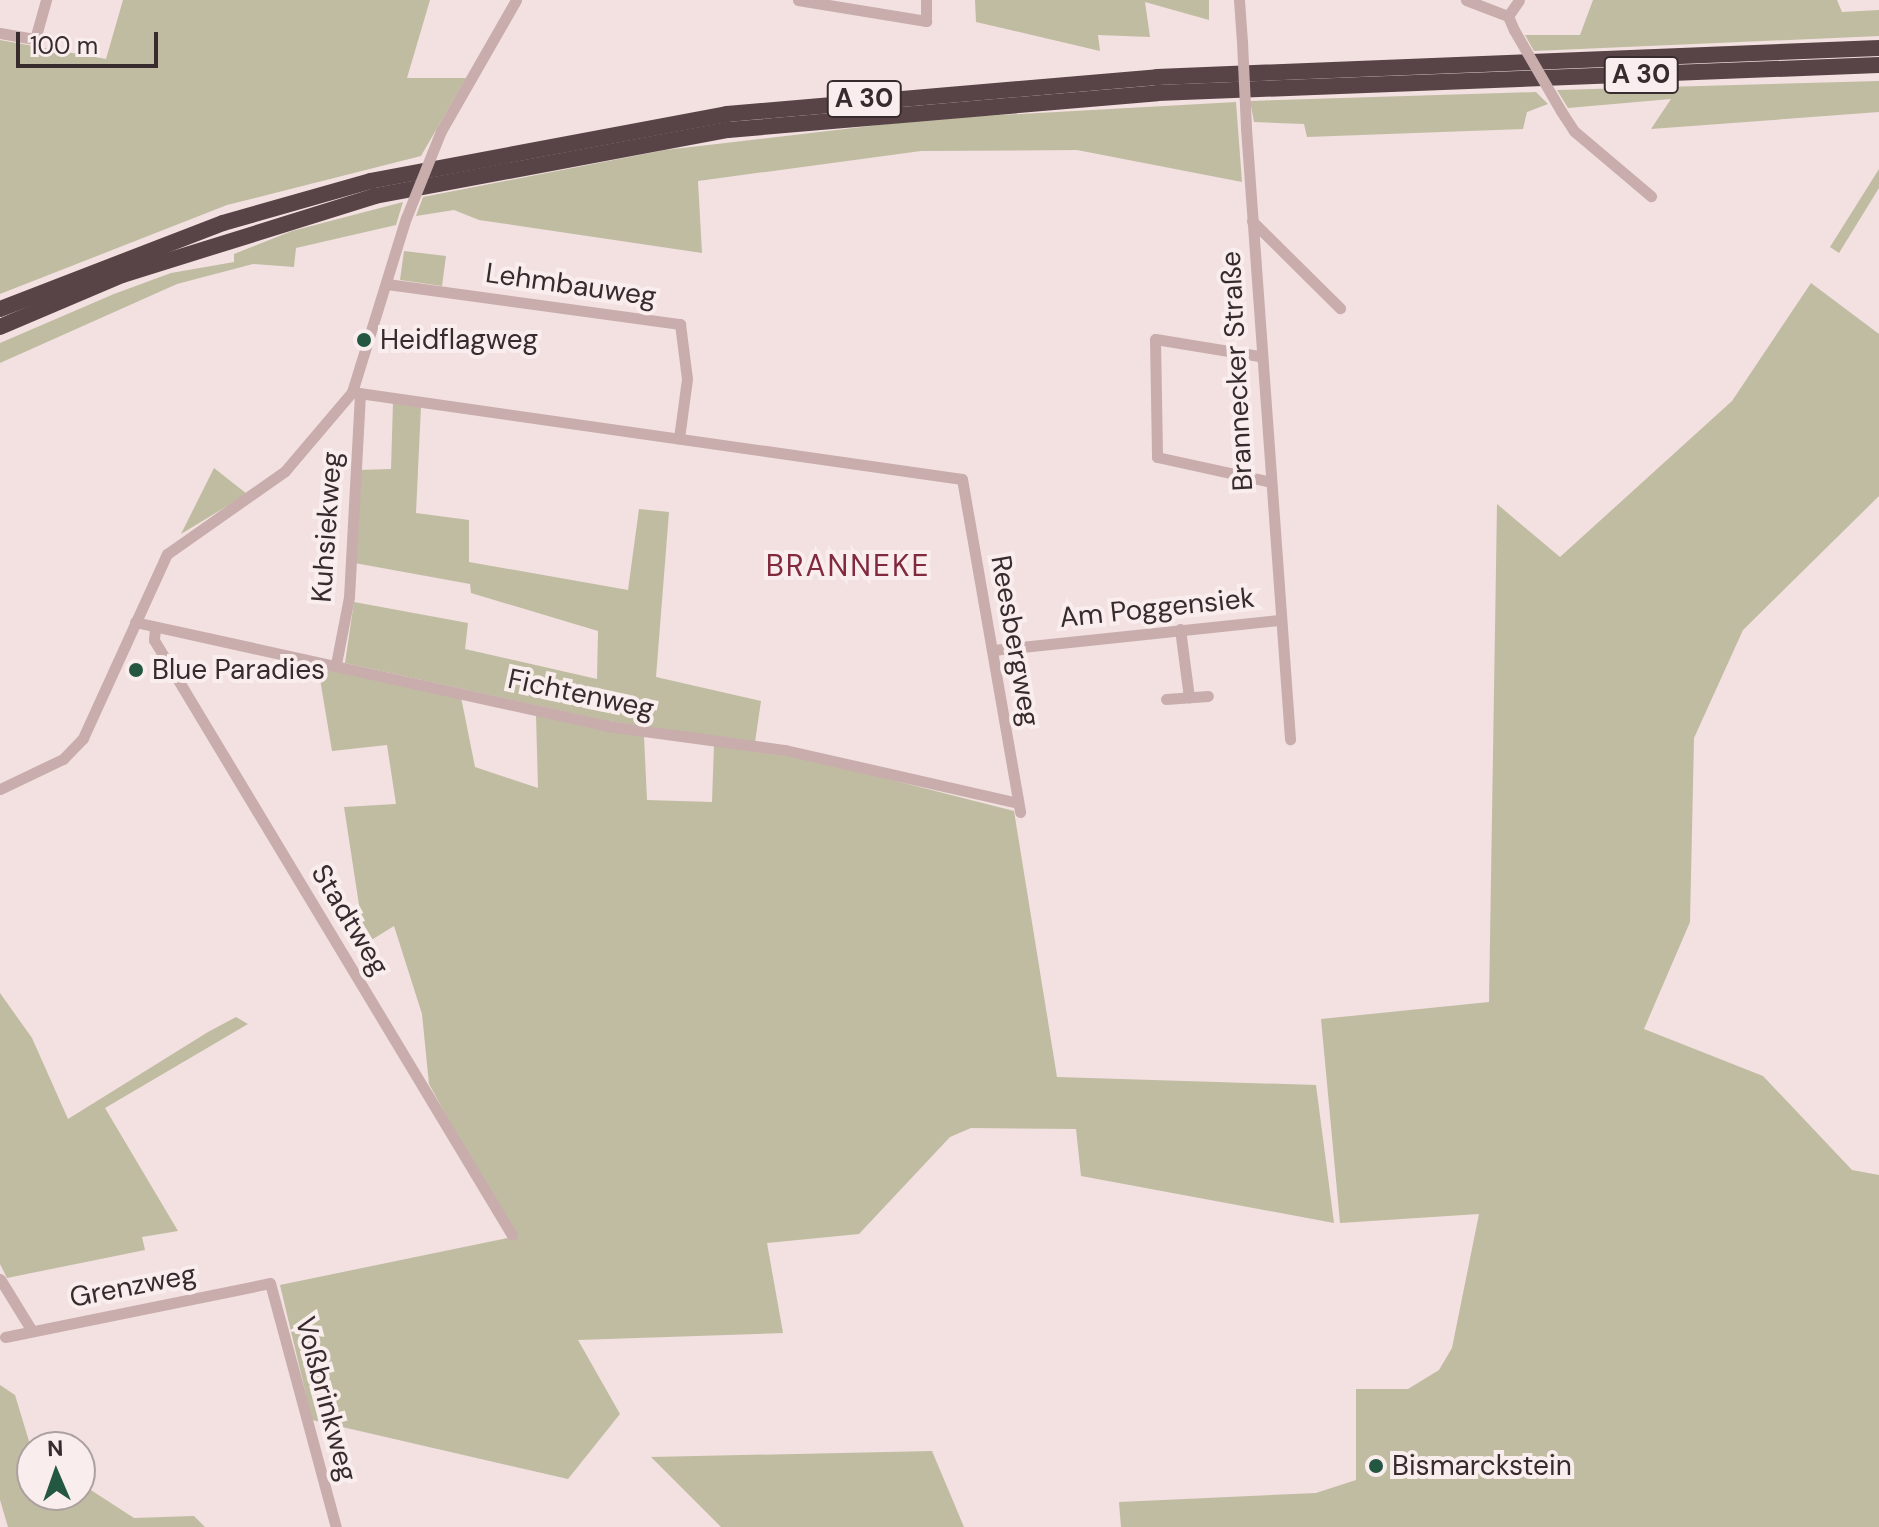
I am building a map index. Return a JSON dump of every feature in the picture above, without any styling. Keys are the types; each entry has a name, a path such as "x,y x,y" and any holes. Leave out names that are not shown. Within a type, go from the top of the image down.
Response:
{"highway":[{"name":"A 30","path":"0,309 223,223 370,181 727,114 1207,74 1879,48"},
{"name":"A 30","path":"0,327 122,275 375,196 728,130 1157,93 1879,65"}],"street":[{"path":"0,33 35,39 46,0"},
{"path":"0,789 63,759 83,738 167,554 285,471 356,392 406,218 441,131 516,0"},
{"path":"798,0 926,21 926,0"},
{"name":"Brannecker Straße","path":"1239,0 1267,481 1290,739"},
{"path":"1466,0 1508,16 1574,131 1651,196"},
{"path":"1508,16 1519,0"},
{"path":"1252,221 1340,308"},
{"name":"Lehmbauweg","path":"387,284 680,324 687,379 679,438"},
{"path":"1259,356 1155,339 1157,457 1267,481"},
{"path":"356,392 679,438"},
{"name":"Kuhsiekweg","path":"336,664 349,597 356,392"},
{"name":"Reesbergweg","path":"679,438 962,479 1019,807"},
{"name":"Am Poggensiek","path":"993,650 1278,620"},
{"name":"Fichtenweg","path":"135,622 607,726 785,750 1019,807"},
{"name":"Stadtweg","path":"155,628 154,640 512,1235"},
{"path":"1180,629 1189,697"},
{"path":"1166,699 1208,696"},
{"path":"0,1279 32,1331"},
{"name":"Grenzweg","path":"5,1337 270,1283"},
{"name":"Voßbrinkweg","path":"270,1283 336,1527"}],"shaded area":[{"path":"123,0 430,0 407,78 466,78 421,156 227,205 0,294 0,40 106,59"},
{"path":"975,0 1209,0 1209,20 1145,2 1150,37 1098,35 1100,51 976,22"},
{"path":"1593,0 1837,0 1842,12 1879,10 1879,36 1534,51 1525,35 1580,35"},
{"path":"1879,81 1879,112 1651,129 1671,99 1568,108 1557,90"},
{"path":"1536,92 1548,104 1527,112 1523,129 1307,137 1304,124 1254,122 1250,101"},
{"path":"1236,102 1242,182 1077,150 921,151 698,181 702,253 479,220 454,210 416,216 423,197 665,150 930,119"},
{"path":"1879,169 1879,188 1839,253 1830,247"},
{"path":"403,202 396,225 296,248 294,267 253,264 177,284 0,363 0,343 114,294 171,273 234,262 234,254 292,231"},
{"path":"404,251 446,256 442,286 400,280"},
{"path":"1811,283 1879,334 1879,496 1743,630 1694,738 1690,922 1644,1029 1763,1076 1852,1170 1879,1175 1879,1527 1121,1527 1119,1502 1316,1493 1356,1480 1356,1389 1408,1389 1439,1370 1452,1348 1479,1214 1340,1223 1321,1019 1489,1002 1497,504 1560,557 1732,401"},
{"path":"393,402 421,406 416,513 469,520 469,562 628,590 639,509 669,512 656,677 761,701 755,742 607,721 345,663 354,602 468,623 465,649 597,679 598,631 471,593 470,584 349,562 358,470 391,469"},
{"path":"214,468 247,494 181,534"},
{"path":"318,667 461,697 475,767 538,788 536,715 644,736 647,800 712,802 714,744 786,753 1014,811 1057,1077 1316,1085 1334,1223 1081,1176 1076,1129 971,1128 950,1137 859,1234 767,1243 783,1333 578,1340 620,1414 568,1479 312,1420 280,1285 512,1237 429,1084 422,1014 394,926 365,944 344,807 396,804 387,745 332,751"},
{"path":"0,993 32,1038 68,1119 236,1017 248,1024 105,1108 178,1231 142,1237 145,1250 7,1278 0,1264"},
{"path":"0,1385 15,1395 26,1431 16,1431 16,1511 96,1511 96,1493 134,1518 194,1516 205,1527 8,1527 0,1500"},
{"path":"932,1451 964,1527 721,1527 651,1457"}],"place":[{"name":"Heidflagweg","path":"364,340"},
{"name":"Blue Paradies","path":"136,670"},
{"name":"Bismarckstein","path":"1376,1466"}],"district":[{"name":"BRANNEKE","path":"848,566"}]}
